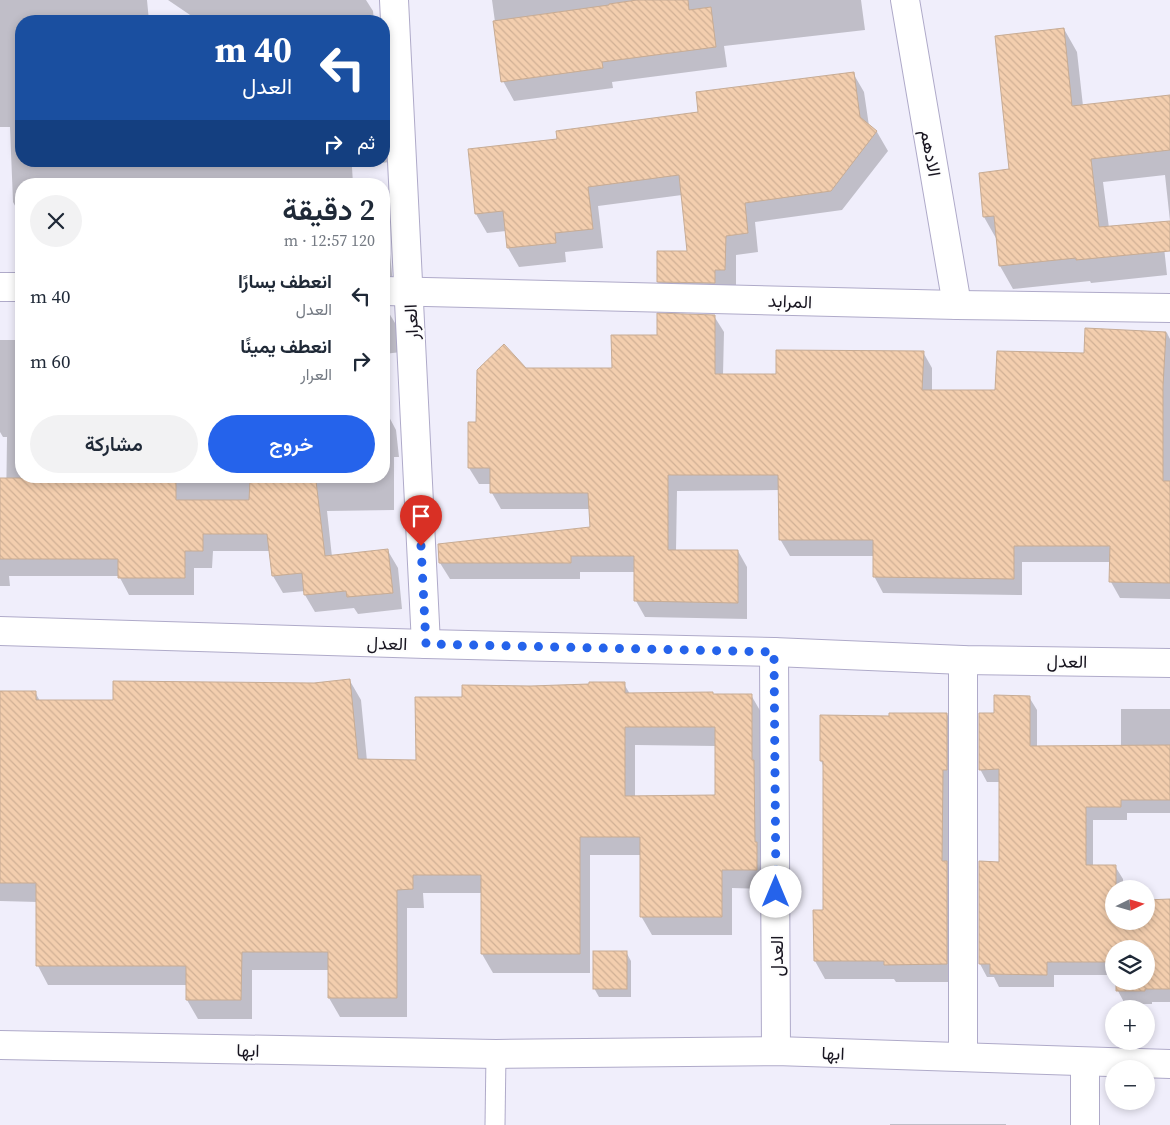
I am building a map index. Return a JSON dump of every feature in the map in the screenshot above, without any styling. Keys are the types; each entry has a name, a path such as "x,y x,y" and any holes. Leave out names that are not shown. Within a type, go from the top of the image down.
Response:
{"street":[{"name":"العرار","path":"394,0 396,291 426,644"},
{"name":"الادهم","path":"905,0 957,305"},
{"path":"0,287 15,287"},
{"name":"المرابد","path":"396,291 957,305 1170,308"},
{"name":"العدل","path":"0,631 774,652 963,660 1170,663"},
{"name":"العدل","path":"774,652 776,1051"},
{"path":"963,660 963,1057"},
{"name":"ابها","path":"0,1046 496,1054 776,1051 1170,1064"},
{"path":"1085,1062 1085,1125"}],"lane":[{"path":"494,1125 496,1054"}],"building":[{"path":"637,0 688,0 689,10 711,7 716,47 602,62 603,68 501,82 493,21"},
{"path":"1064,28 1072,106 1170,95 1170,150 1091,159 1099,227 1170,221 1170,251 999,266 994,216 983,217 979,173 1009,169 995,36"},
{"path":"854,72 860,117 877,131 831,191 745,203 748,233 726,236 725,270 715,270 715,283 657,282 657,251 687,251 679,175 588,187 593,229 555,233 556,243 507,248 503,211 475,214 468,149 557,139 556,131 698,112 696,92"},
{"path":"657,313 715,315 715,374 776,374 776,350 924,351 922,390 995,390 997,351 1084,353 1085,328 1166,332 1163,386 1163,481 1170,481 1170,583 1109,582 1110,546 1014,546 1014,579 873,577 873,540 779,540 778,475 668,475 668,550 738,550 738,603 634,601 634,556 571,556 571,563 439,563 438,544 590,527 588,493 490,493 490,468 468,468 468,422 476,422 477,370 504,344 526,368 612,368 611,335 657,335"},
{"path":"0,478 15,478 15,483 176,483 176,500 249,500 250,483 316,483 325,556 388,549 393,593 347,597 346,591 304,595 302,573 272,576 267,534 203,534 203,551 185,551 185,578 118,578 118,559 0,559"},
{"path":"350,679 358,759 416,760 415,697 462,697 462,685 531,686 589,684 589,682 625,682 625,693 713,692 713,694 752,694 752,760 754,760 757,870 722,870 722,917 640,917 640,837 580,837 580,954 481,954 481,875 413,875 413,889 397,890 397,998 328,998 328,952 242,952 241,1000 186,1000 186,966 36,966 36,883 0,883 0,691 36,691 36,700 113,700 113,681 314,683","holes":["625,727 715,727 715,795 625,796"]},
{"path":"994,695 1030,696 1030,746 1170,745 1170,800 1121,800 1121,807 1086,807 1086,865 1116,865 1116,880 1105,880 1105,930 1155,930 1155,900 1170,899 1170,989 1155,989 1155,940 1105,940 1105,962 1047,962 1047,975 990,974 990,964 979,964 979,861 999,862 999,769 979,770 979,713 994,713"},
{"path":"889,713 947,713 947,770 943,770 942,861 947,861 947,964 884,965 884,961 814,961 813,910 823,910 823,761 820,761 820,715 889,716"},
{"path":"593,951 627,951 627,989 593,989"},
{"path":"1116,990 1145,990 1145,991"}],"route":[{"path":"421,546 426,644 774,652 776,892"}]}
